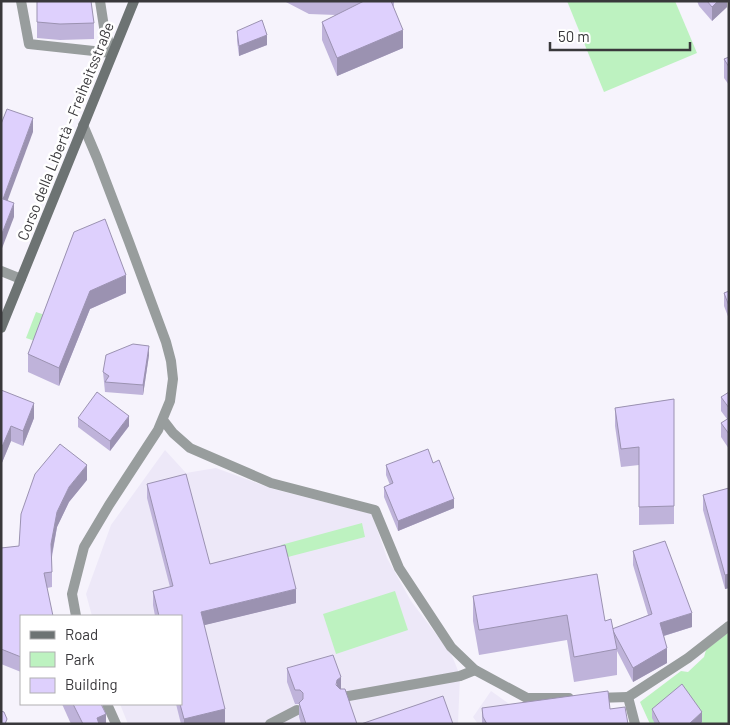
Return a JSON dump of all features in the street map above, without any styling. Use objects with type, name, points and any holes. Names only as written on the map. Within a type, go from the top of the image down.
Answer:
[{"type":"main road","name":"Corso della Libertà - Freiheitsstraße","points":[[1,328],[134,1]]},
{"type":"street","points":[[21,1],[29,44],[112,53],[104,27],[100,1]]},
{"type":"street","points":[[76,615],[72,594],[84,547],[158,430],[170,401],[173,379],[166,342],[129,242],[82,125]]},
{"type":"street","points":[[1,271],[21,279]]},
{"type":"street","points":[[163,420],[173,433],[190,448],[271,483],[375,510],[399,568],[451,647],[475,670],[527,698],[628,697],[688,658],[729,626]]},
{"type":"street","points":[[343,697],[460,676],[475,670]]},
{"type":"street","points":[[628,697],[635,724]]},
{"type":"street","points":[[107,705],[116,724]]},
{"type":"street","points":[[270,724],[297,710]]},
{"type":"shaded area","points":[[165,450],[186,473],[216,468],[273,489],[372,514],[387,558],[411,601],[451,654],[455,663],[460,676],[458,724],[128,724],[120,705],[182,705],[182,615],[92,615],[86,594],[111,525]]},
{"type":"shaded area","points":[[491,691],[526,716],[626,724],[478,724],[473,717]]},
{"type":"green space","points":[[567,1],[675,1],[697,53],[604,92]]},
{"type":"green space","points":[[36,312],[45,315],[35,341],[26,338]]},
{"type":"green space","points":[[362,523],[365,537],[284,558],[281,545]]},
{"type":"green space","points":[[395,591],[408,630],[336,654],[323,614]]},
{"type":"green space","points":[[729,632],[729,724],[650,724],[640,702],[681,671],[688,672],[704,657],[706,650]]},
{"type":"building","points":[[37,1],[91,1],[94,23],[60,24],[37,22]]},
{"type":"building","points":[[364,1],[391,1],[403,30],[337,58],[322,22]]},
{"type":"building","points":[[707,1],[718,1],[712,7]]},
{"type":"building","points":[[262,20],[267,35],[239,46],[237,31]]},
{"type":"building","points":[[729,57],[729,67],[724,59]]},
{"type":"building","points":[[7,109],[33,118],[3,199],[14,203],[1,236],[1,124]]},
{"type":"building","points":[[105,219],[126,275],[90,291],[59,368],[28,354],[74,232]]},
{"type":"building","points":[[729,291],[729,306],[724,293]]},
{"type":"building","points":[[133,344],[149,346],[143,385],[105,382],[109,376],[103,372],[106,355]]},
{"type":"building","points":[[1,390],[34,403],[23,431],[11,426],[1,449]]},
{"type":"building","points":[[97,392],[129,416],[110,441],[78,418]]},
{"type":"building","points":[[729,392],[729,408],[721,397]]},
{"type":"building","points":[[674,399],[674,506],[639,507],[639,447],[621,449],[615,408]]},
{"type":"building","points":[[729,418],[729,434],[721,423]]},
{"type":"building","points":[[60,444],[87,465],[69,487],[57,512],[51,544],[52,572],[44,573],[53,615],[20,615],[20,657],[1,649],[1,548],[19,546],[21,514],[35,474]]},
{"type":"building","points":[[428,449],[433,463],[439,460],[454,499],[398,521],[384,487],[393,483],[386,465]]},
{"type":"building","points":[[186,474],[210,564],[285,545],[296,589],[201,612],[225,709],[184,719],[180,705],[182,705],[182,615],[159,615],[153,591],[173,586],[147,484]]},
{"type":"building","points":[[729,488],[729,574],[725,575],[703,495]]},
{"type":"building","points":[[665,541],[692,613],[660,623],[667,648],[633,668],[612,629],[652,614],[633,551]]},
{"type":"building","points":[[597,574],[605,621],[611,619],[617,649],[574,657],[567,615],[479,630],[473,596]]},
{"type":"building","points":[[333,655],[341,677],[337,680],[336,685],[340,689],[345,689],[357,724],[306,724],[299,703],[303,699],[303,693],[300,690],[295,690],[287,668]]},
{"type":"building","points":[[682,684],[702,712],[689,724],[660,724],[652,709]]},
{"type":"building","points":[[608,691],[610,709],[625,707],[628,724],[487,724],[483,717],[482,708]]},
{"type":"building","points":[[443,696],[453,724],[361,724]]},
{"type":"building","points":[[74,705],[102,705],[106,714],[97,718],[99,724],[83,724]]},
{"type":"building","points":[[1,711],[4,712],[7,719],[5,724],[1,724]]}]
